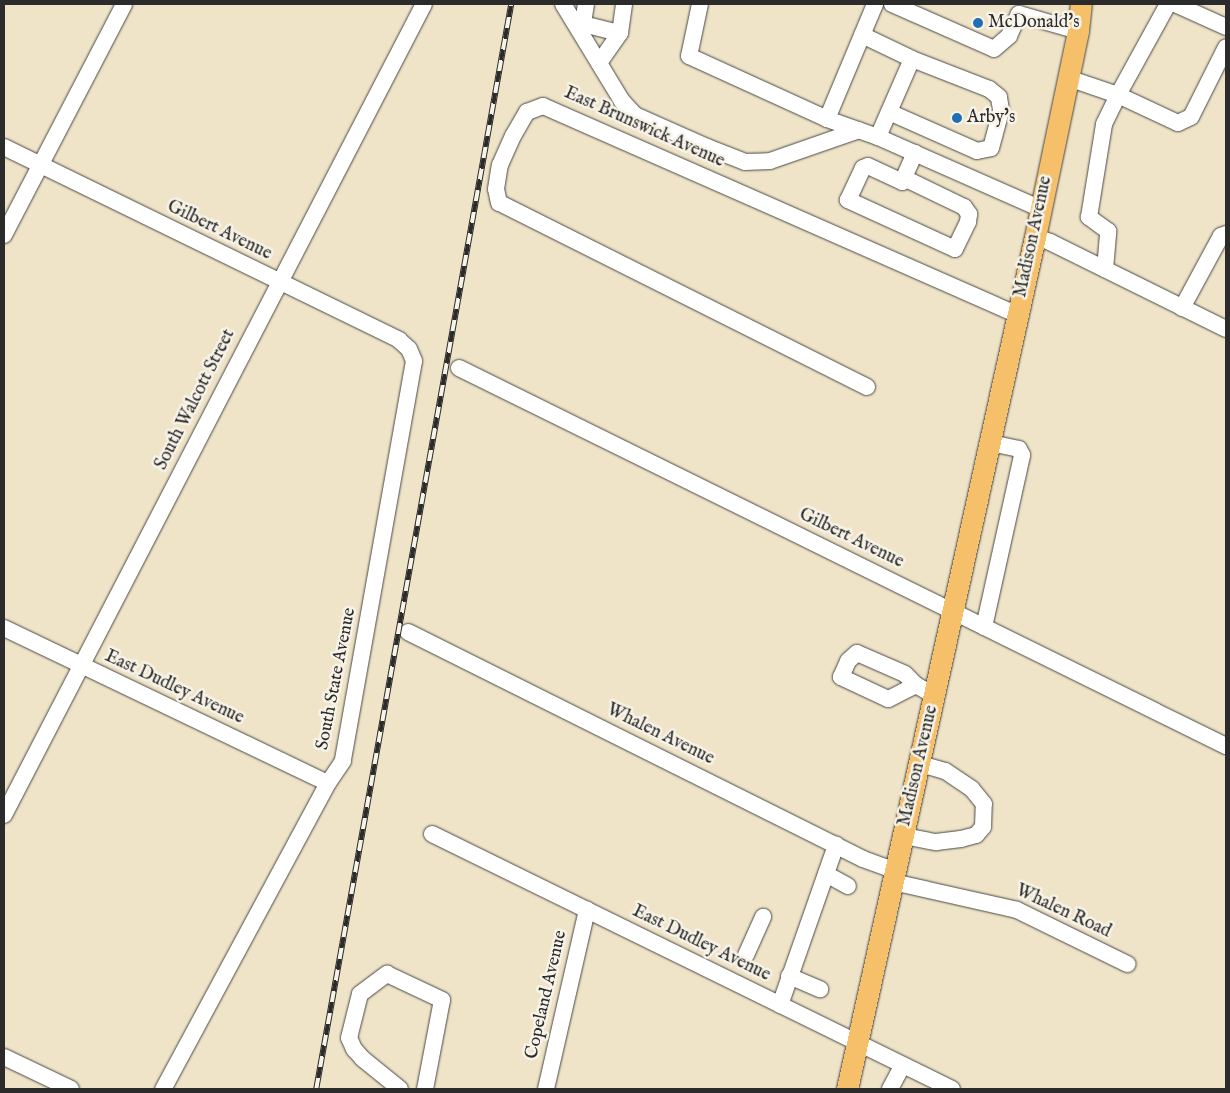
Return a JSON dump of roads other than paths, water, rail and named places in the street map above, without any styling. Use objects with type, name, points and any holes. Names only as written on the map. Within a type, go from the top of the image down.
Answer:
[{"type":"main road","name":"Madison Avenue","points":[[1078,31],[1081,4]]},
{"type":"main road","name":"Madison Avenue","points":[[848,1089],[1035,237],[1078,31],[1086,4]]},
{"type":"street","points":[[4,235],[124,4]]},
{"type":"street","name":"South Walcott Street","points":[[4,815],[424,4]]},
{"type":"street","points":[[562,4],[582,28],[599,63],[622,101],[635,115],[746,162],[770,161],[859,130]]},
{"type":"street","points":[[582,28],[586,4]]},
{"type":"street","points":[[599,63],[620,32],[624,4]]},
{"type":"street","points":[[700,4],[689,56],[827,119],[878,137],[1040,209]]},
{"type":"street","points":[[827,119],[875,4]]},
{"type":"street","points":[[892,4],[994,49]]},
{"type":"street","points":[[914,4],[915,8],[977,35],[994,49]]},
{"type":"street","points":[[1105,269],[1108,231],[1089,218],[1104,124],[1168,4]]},
{"type":"street","points":[[1175,4],[1226,27]]},
{"type":"street","points":[[994,49],[1009,36],[1013,9],[1078,31]]},
{"type":"street","points":[[582,28],[620,32]]},
{"type":"street","points":[[862,35],[912,58],[989,89],[999,97],[1001,110],[991,148],[977,150],[889,112]]},
{"type":"street","points":[[1068,78],[1118,95],[1178,122],[1190,117],[1226,47]]},
{"type":"street","points":[[878,137],[912,58]]},
{"type":"street","name":"East Brunswick Avenue","points":[[867,387],[499,203],[496,189],[500,165],[513,136],[528,112],[543,106],[1018,315]]},
{"type":"street","name":"Gilbert Avenue","points":[[4,147],[399,340],[413,354]]},
{"type":"street","points":[[904,178],[964,207],[969,214],[968,222],[955,250],[848,200],[863,168],[868,166],[902,182],[915,153]]},
{"type":"street","points":[[1182,308],[1221,236],[1226,234]]},
{"type":"street","points":[[1035,237],[1050,242],[1182,308],[1224,322]]},
{"type":"street","name":"South State Avenue","points":[[163,1089],[328,783],[343,761],[415,370],[413,354]]},
{"type":"street","name":"Gilbert Avenue","points":[[459,368],[1226,746]]},
{"type":"street","points":[[984,627],[1022,455],[1019,449],[990,442]]},
{"type":"street","name":"East Dudley Avenue","points":[[4,628],[328,783]]},
{"type":"street","name":"Whalen Avenue","points":[[408,632],[895,876]]},
{"type":"street","points":[[916,685],[935,696]]},
{"type":"street","points":[[904,836],[936,842],[976,835],[983,827],[984,804],[972,790],[945,771],[920,764]]},
{"type":"street","name":"East Dudley Avenue","points":[[432,834],[952,1089]]},
{"type":"street","points":[[780,1005],[836,845]]},
{"type":"street","points":[[826,874],[848,886]]},
{"type":"street","name":"Whalen Road","points":[[895,876],[1017,910],[1127,964]]},
{"type":"street","name":"Copeland Avenue","points":[[546,1089],[587,910]]},
{"type":"street","points":[[746,955],[763,917]]},
{"type":"street","points":[[400,1089],[354,1049],[349,1038],[360,994],[387,974],[442,1000],[425,1089]]},
{"type":"street","points":[[789,976],[820,989]]},
{"type":"street","points":[[4,1057],[71,1089]]},
{"type":"street","points":[[890,1089],[902,1065]]},
{"type":"railway","points":[[316,1089],[511,4]]},
{"type":"place","name":"McDonald's","points":[[978,23]]},
{"type":"place","name":"Arby's","points":[[957,118]]}]
